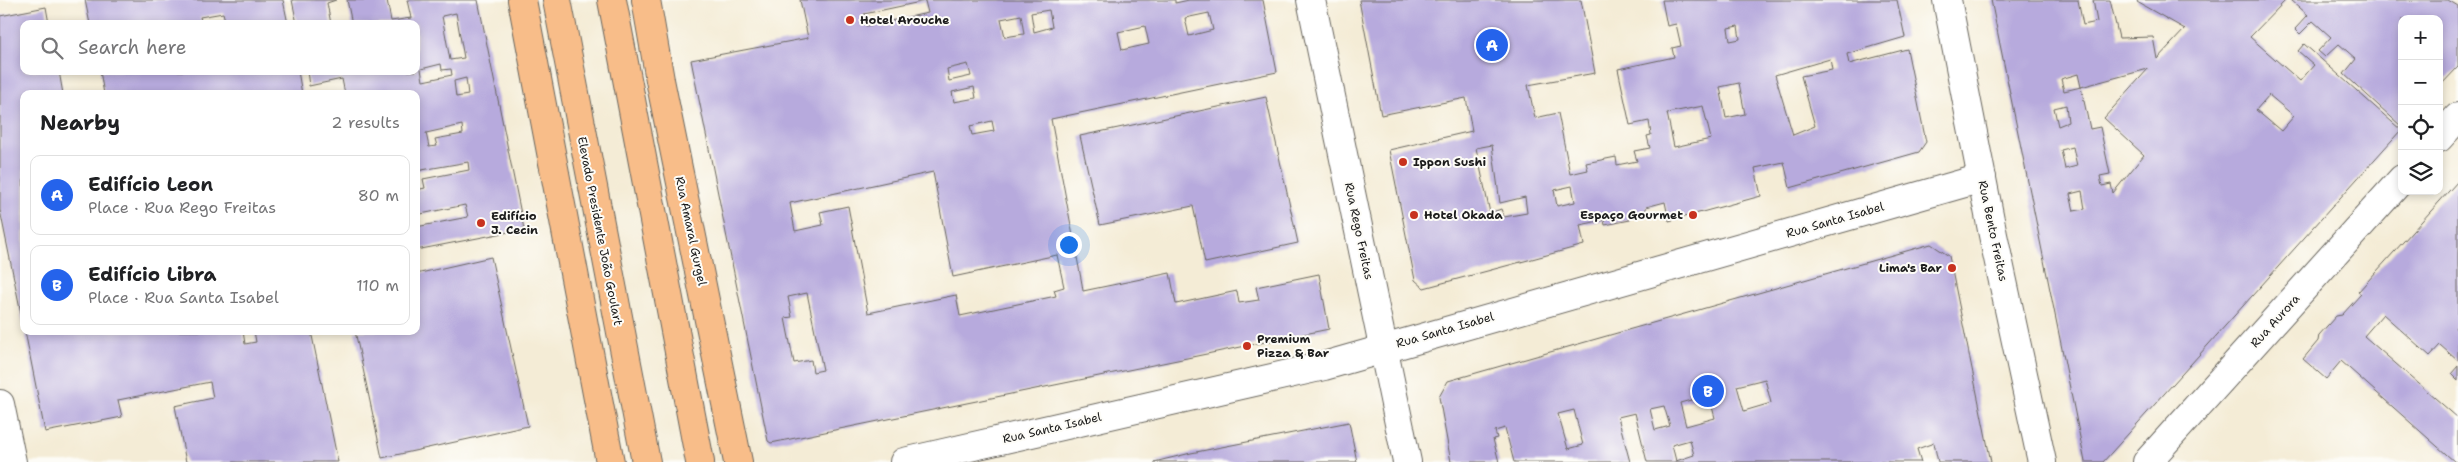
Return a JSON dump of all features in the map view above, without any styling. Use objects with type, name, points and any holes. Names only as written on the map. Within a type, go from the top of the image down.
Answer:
[{"type":"main road","points":[[522,0],[610,462]]},
{"type":"main road","name":"Elevado Presidente João Goulart","points":[[557,0],[646,462]]},
{"type":"main road","points":[[612,0],[700,462]]},
{"type":"main road","name":"Rua Amaral Gurgel","points":[[646,0],[660,80],[738,462]]},
{"type":"street","name":"Rua Rego Freitas","points":[[1310,0],[1407,462]]},
{"type":"street","name":"Rua Bento Freitas","points":[[1947,0],[1982,178],[2042,462]]},
{"type":"street","points":[[2443,134],[2458,117]]},
{"type":"street","name":"Rua Santa Isabel","points":[[904,462],[1324,366],[1982,178]]},
{"type":"street","name":"Rua Aurora","points":[[2147,462],[2398,183]]},
{"type":"street","points":[[0,404],[12,462]]},
{"type":"building","points":[[85,0],[283,0],[287,20],[225,20],[223,13],[200,17],[201,20],[89,20]]},
{"type":"building","points":[[292,0],[336,0],[327,3],[330,20],[296,20]]},
{"type":"building","points":[[347,0],[387,0],[391,20],[351,20]]},
{"type":"building","points":[[407,0],[478,0],[524,229],[420,249],[420,226],[468,217],[465,205],[420,214],[420,189],[425,188],[423,179],[469,170],[468,162],[420,170],[420,90],[344,90],[342,79],[309,86],[308,75],[420,75],[420,20],[398,20],[411,18]],"holes":[[[456,13],[464,58],[450,60],[442,16]],[[441,64],[442,70],[451,69],[452,75],[423,81],[421,69]],[[466,78],[468,95],[456,97],[454,81]],[[462,125],[463,134],[435,139],[437,146],[429,147],[426,133]]]},
{"type":"building","points":[[800,0],[1175,0],[1175,3],[1189,0],[1263,0],[1277,72],[1051,119],[1083,291],[1170,273],[1176,304],[1237,291],[1239,303],[1259,300],[1256,287],[1319,274],[1329,329],[771,443],[768,441],[691,60],[808,38]],"holes":[[[925,1],[928,13],[866,26],[864,14]],[[1049,10],[1052,27],[1034,32],[1031,13]],[[1209,13],[1213,30],[1189,36],[1185,18]],[[1021,15],[1024,34],[1005,37],[1001,19]],[[1145,26],[1149,44],[1122,50],[1118,32]],[[968,64],[971,76],[949,81],[947,69]],[[974,87],[976,98],[954,102],[952,92]],[[992,121],[994,131],[972,135],[970,126]],[[933,172],[953,277],[1057,255],[1064,287],[1054,290],[1056,296],[960,316],[956,295],[868,313],[848,206],[820,212],[823,225],[795,231],[790,203]],[[807,293],[823,370],[813,372],[811,360],[794,363],[785,318],[792,317],[788,297]]]},
{"type":"building","points":[[1359,0],[1581,0],[1595,73],[1528,85],[1535,118],[1558,113],[1570,174],[1588,170],[1586,163],[1616,157],[1617,165],[1637,161],[1634,151],[1650,148],[1647,136],[1651,135],[1649,121],[1630,125],[1618,69],[1674,57],[1672,48],[1681,46],[1676,24],[1667,26],[1662,0],[1897,0],[1905,37],[1847,54],[1849,64],[1907,49],[1926,142],[1919,152],[1790,188],[1784,162],[1755,168],[1761,196],[1669,221],[1665,202],[1646,207],[1646,211],[1628,214],[1630,220],[1605,225],[1604,220],[1580,225],[1584,245],[1424,288],[1415,280],[1389,150],[1472,131],[1466,98],[1381,115]],"holes":[[[1738,26],[1740,39],[1730,41],[1728,28]],[[1830,59],[1832,70],[1801,76],[1815,126],[1793,135],[1775,75]],[[1739,83],[1745,114],[1726,118],[1720,87]],[[1703,106],[1711,139],[1674,147],[1667,113]],[[1492,145],[1500,203],[1525,197],[1527,213],[1504,217],[1501,209],[1490,213],[1476,148]],[[1572,186],[1575,202],[1557,206],[1554,190]]]},
{"type":"building","points":[[1991,0],[2078,0],[2083,25],[2097,22],[2093,0],[2110,0],[2119,38],[2153,37],[2157,59],[2185,29],[2137,2],[2138,0],[2286,0],[2250,37],[2300,81],[2314,65],[2298,51],[2304,44],[2398,127],[2398,133],[2103,462],[2085,462]],"holes":[[[2148,69],[2104,118],[2144,155],[2113,193],[2111,184],[2102,186],[2100,176],[2110,174],[2100,127],[2090,129],[2081,87]],[[2078,74],[2081,87],[2064,91],[2061,79]],[[2269,95],[2294,116],[2281,131],[2256,110]],[[2066,105],[2068,122],[2058,126],[2054,108]],[[2073,147],[2077,166],[2065,169],[2061,150]],[[2082,191],[2085,209],[2074,211],[2070,194]]]},
{"type":"building","points":[[2291,0],[2448,0],[2458,6],[2458,67],[2443,83],[2443,15],[2398,15],[2398,123],[2344,74],[2356,59],[2339,44],[2325,57],[2318,51],[2331,37],[2313,21],[2300,34],[2295,29],[2308,15]]},
{"type":"building","points":[[46,7],[48,20],[20,20],[20,75],[60,75],[62,90],[20,90],[20,308],[0,210],[0,16]]},
{"type":"building","points":[[101,75],[299,75],[301,90],[103,90]]},
{"type":"building","points":[[1266,97],[1298,243],[1205,263],[1193,206],[1100,225],[1080,136]]},
{"type":"building","points":[[2458,181],[2458,324],[2455,328],[2458,330],[2458,361],[2440,345],[2430,356],[2383,314],[2364,336],[2458,418],[2458,462],[2455,462],[2341,361],[2326,379],[2303,359],[2318,341],[2319,335],[2336,316],[2342,315],[2361,294],[2358,292]]},
{"type":"building","points":[[1931,244],[1949,256],[1991,462],[1938,462],[1934,443],[1917,449],[1921,462],[1647,462],[1635,413],[1618,417],[1630,462],[1514,462],[1505,428],[1495,431],[1497,438],[1493,439],[1499,462],[1451,462],[1439,397],[1448,381]],"holes":[[[1765,379],[1771,403],[1744,411],[1737,386]],[[1709,395],[1715,418],[1686,426],[1680,403]],[[1664,406],[1670,426],[1655,430],[1650,409]],[[1574,410],[1583,445],[1568,449],[1558,414]],[[1690,440],[1694,455],[1676,461],[1672,445]]]},
{"type":"building","points":[[491,257],[528,426],[382,458],[356,335],[420,335],[420,273]]},
{"type":"building","points":[[26,335],[244,335],[245,344],[256,342],[255,335],[312,335],[338,462],[186,462],[175,406],[213,398],[210,382],[118,400],[122,417],[45,432]]},
{"type":"building","points":[[2458,366],[2458,381],[2451,374]]},
{"type":"building","points":[[1349,422],[1357,462],[1154,462],[1191,453]]},
{"type":"place","name":"Hotel Arouche","points":[[850,20]]},
{"type":"place","name":"Edifício Leon","points":[[1492,45]]},
{"type":"place","name":"Ippon Sushi","points":[[1403,162]]},
{"type":"place","name":"Hotel Okada","points":[[1414,215]]},
{"type":"place","name":"Espaço Gourmet","points":[[1693,215]]},
{"type":"place","name":"Edifício J. Cecin","points":[[481,223]]},
{"type":"place","name":"Lima's Bar","points":[[1952,268]]},
{"type":"place","name":"Premium Pizza & Bar","points":[[1247,346]]},
{"type":"place","name":"Edifício Libra","points":[[1708,391]]}]
